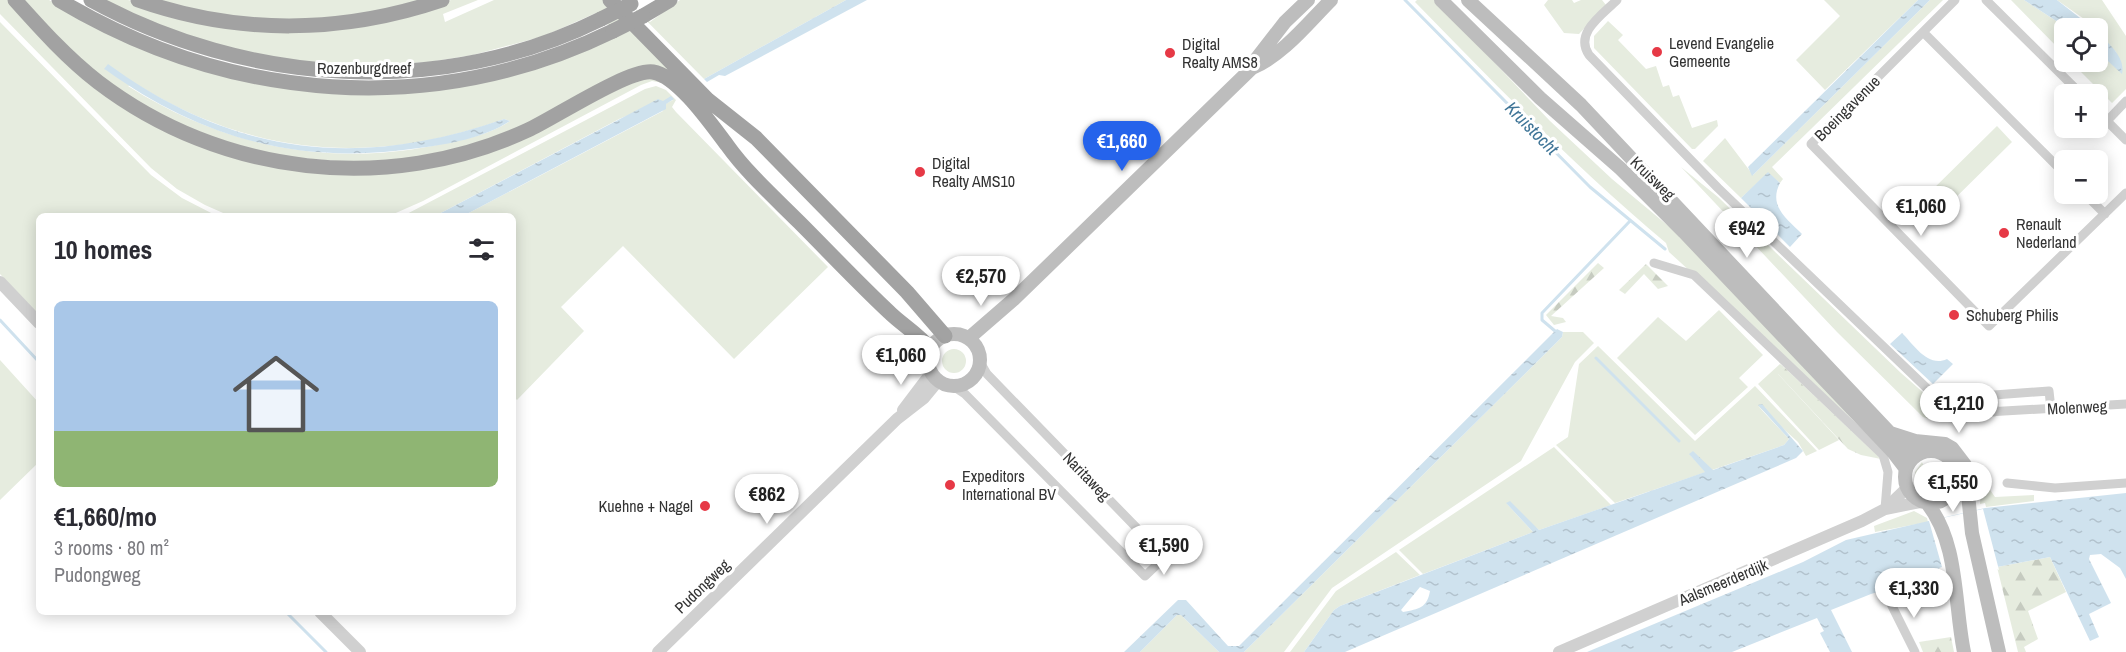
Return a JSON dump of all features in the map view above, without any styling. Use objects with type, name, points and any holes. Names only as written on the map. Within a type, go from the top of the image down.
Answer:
[{"type":"highway","points":[[15,0],[68,56],[103,86],[142,112],[188,135],[224,149],[298,166],[350,169],[386,168],[462,155],[525,132],[641,71],[654,72],[665,77],[707,118],[740,162],[887,311],[930,349]]},
{"type":"highway","name":"Rozenburgdreef","points":[[59,0],[114,31],[185,60],[260,79],[336,88],[414,86],[482,76],[546,59],[613,31],[670,0]]},
{"type":"highway","name":"Rozenburgdreef","points":[[91,0],[148,28],[221,53],[286,66],[350,72],[406,70],[465,63],[538,44],[601,19],[635,2]]},
{"type":"highway","points":[[138,0],[214,20],[297,27],[371,20],[442,0]]},
{"type":"highway","points":[[610,0],[708,100],[760,142],[907,292],[945,336]]},
{"type":"main road","points":[[972,342],[1252,68],[1285,22],[1308,0]]},
{"type":"main road","points":[[1252,68],[1261,64],[1297,34],[1331,0]]},
{"type":"main road","name":"Kruisweg","points":[[1441,0],[1540,98],[1621,169],[1684,232],[1893,452],[1906,469]]},
{"type":"main road","name":"Kruisweg","points":[[1468,0],[1581,105],[1890,433],[1893,441],[1903,449],[1917,454]]},
{"type":"main road","points":[[953,334],[972,342],[980,362],[975,376],[961,385],[953,386],[935,377],[928,365],[930,349],[945,336],[953,334]]},
{"type":"main road","points":[[1890,433],[1915,441],[1935,441],[1952,448],[1965,465],[1961,487],[1947,498],[1923,503]]},
{"type":"main road","points":[[1964,652],[1955,583],[1944,534],[1937,519],[1906,488],[1906,469],[1917,454],[1934,451],[1951,459],[1957,471],[1999,652]]},
{"type":"street","name":"Molenweg","points":[[1617,0],[1588,29],[1584,38],[1584,47],[1589,55],[1718,188],[1935,396],[1956,409],[1994,412],[2126,404]]},
{"type":"street","name":"Boeingavenue","points":[[1955,0],[1811,144],[1989,327],[2126,193]]},
{"type":"street","points":[[1986,0],[2071,84]]},
{"type":"street","points":[[1923,32],[2054,163]]},
{"type":"street","points":[[2108,120],[2126,100]]},
{"type":"street","points":[[2108,122],[2126,140]]},
{"type":"street","points":[[2096,204],[2105,213]]},
{"type":"street","points":[[1654,263],[1694,275],[1883,455],[1888,472],[1885,509]]},
{"type":"street","points":[[0,282],[36,320]]},
{"type":"street","name":"Naritaweg","points":[[953,386],[965,394],[1145,576],[1165,557],[987,374],[980,362]]},
{"type":"street","name":"Pudongweg","points":[[658,652],[897,418],[935,377]]},
{"type":"street","points":[[1994,412],[1994,395],[2049,391],[2051,409]]},
{"type":"street","points":[[2007,483],[2055,488],[2126,483]]},
{"type":"street","name":"Aalsmeerderdijk","points":[[1885,509],[1906,488]]},
{"type":"street","name":"Aalsmeerderdijk","points":[[1559,652],[1757,568],[1885,509],[1923,503]]},
{"type":"street","points":[[1888,598],[1915,652]]},
{"type":"street","points":[[323,615],[360,652]]},
{"type":"green space","points":[[0,0],[11,0],[69,61],[219,151],[418,168],[645,76],[663,83],[652,81],[641,85],[423,201],[396,213],[223,213],[177,189],[151,168],[0,14]]},
{"type":"green space","points":[[20,0],[49,0],[108,34],[193,68],[269,86],[339,93],[390,93],[619,36],[596,13],[544,36],[473,55],[429,62],[363,66],[267,58],[171,31],[103,0],[128,0],[229,26],[427,9],[451,0],[478,0],[443,14],[445,22],[494,0],[606,0],[690,85],[653,68],[518,131],[408,162],[295,162],[179,127],[99,79]],"holes":[[[136,84],[180,108],[225,127],[270,140],[316,146],[362,148],[409,144],[456,134],[504,119],[510,121],[482,134],[432,146],[392,152],[352,154],[313,152],[274,146],[200,123],[128,86]]]},
{"type":"green space","points":[[147,0],[432,0],[389,13],[264,23]]},
{"type":"green space","points":[[626,0],[650,22],[680,0],[846,0],[704,79]]},
{"type":"green space","points":[[1435,0],[1550,121],[1612,179],[1678,234],[1876,441],[1669,252],[1666,243],[1568,156],[1415,2]]},
{"type":"green space","points":[[1548,0],[1572,0],[1574,3],[1581,0],[1602,0],[1606,5],[1579,34],[1564,33],[1544,5]]},
{"type":"green space","points":[[1824,0],[1918,0],[1825,90],[1796,60],[1840,16]]},
{"type":"green space","points":[[1930,0],[1943,0],[1772,167],[1783,179],[1780,183],[1768,173],[1741,198],[1703,161],[1725,138],[1753,175]]},
{"type":"green space","points":[[2011,0],[2024,0],[2054,20],[2054,44]]},
{"type":"green space","points":[[2057,0],[2102,0],[2126,36],[2126,89],[2112,103],[2108,99],[2108,84],[2093,84],[2081,72],[2108,72],[2108,61],[2122,73],[2116,52],[2108,44],[2108,18],[2083,18]]},
{"type":"green space","points":[[1608,21],[1623,35],[1618,40],[1646,69],[1656,66],[1663,87],[1669,85],[1673,97],[1679,95],[1692,128],[1717,120],[1718,126],[1695,149],[1692,149],[1594,48],[1594,36]]},
{"type":"green space","points":[[0,22],[151,175],[182,198],[211,213],[36,213],[36,312],[0,274]]},
{"type":"green space","points":[[656,86],[666,90],[676,100],[672,107],[676,112],[828,267],[734,359],[623,246],[561,307],[584,331],[517,400],[516,213],[469,213],[663,111],[665,104],[673,100],[663,101],[619,119],[441,213],[409,213],[645,89]]},
{"type":"green space","points":[[1997,126],[2012,142],[1939,214],[1924,198]]},
{"type":"green space","points":[[1681,167],[1718,197],[1901,373],[1941,408],[1937,421],[1923,417],[1837,332]]},
{"type":"green space","points":[[1598,263],[1604,268],[1551,316],[1563,318],[1566,322],[1554,325],[1546,315]]},
{"type":"green space","points":[[1646,264],[1668,286],[1658,289],[1644,274],[1625,294],[1619,290]]},
{"type":"green space","points":[[1719,310],[1763,355],[1739,378],[1748,387],[1695,435],[1617,358],[1658,317],[1686,341]]},
{"type":"green space","points":[[1563,332],[1583,332],[1594,343],[1575,362],[1521,461],[1332,588],[1284,652],[1244,652],[1562,337]]},
{"type":"green space","points":[[1598,346],[1695,441],[1755,386],[1817,451],[1806,456],[1798,442],[1758,406],[1789,439],[1784,445],[1712,470],[1690,455],[1706,472],[1615,503],[1556,445],[1568,437],[1579,364]]},
{"type":"green space","points":[[954,349],[963,352],[966,361],[963,370],[954,373],[945,370],[942,361],[945,352]]},
{"type":"green space","points":[[0,360],[36,400],[36,465],[0,500]]},
{"type":"green space","points":[[1780,364],[1784,367],[1778,374],[1839,440],[1819,450],[1758,384]]},
{"type":"green space","points":[[1784,367],[1881,459],[1861,455],[1848,449],[1777,373]]},
{"type":"green space","points":[[1554,447],[1611,505],[1539,530],[1506,503],[1533,532],[1423,574],[1399,550]]},
{"type":"green space","points":[[1922,462],[1936,494],[1926,494],[1915,485],[1915,472]]},
{"type":"green space","points":[[1986,484],[1995,497],[2034,495],[2034,501],[1986,507],[1985,503],[1980,504],[1981,485]]},
{"type":"green space","points":[[1914,511],[1927,518],[1928,522],[1875,532],[1874,526]]},
{"type":"green space","points":[[1396,552],[1420,575],[1340,606],[1334,610],[1304,652],[1290,652],[1336,591]]},
{"type":"green space","points":[[2050,557],[2066,592],[2028,611],[2038,639],[2024,647],[2026,652],[2018,652],[1997,567]]},
{"type":"green space","points":[[1177,615],[1181,615],[1219,652],[1140,652]]},
{"type":"green space","points":[[1951,637],[1954,652],[1923,652],[1919,642]]},
{"type":"water","points":[[846,0],[867,0],[725,76],[719,75],[707,82],[704,79]]},
{"type":"water","points":[[1918,0],[1930,0],[1752,176],[1748,167]]},
{"type":"water","points":[[2024,0],[2057,0],[2080,18],[2054,20]]},
{"type":"water","points":[[2108,43],[2119,56],[2123,68],[2122,74],[2108,61]]},
{"type":"water","points":[[108,64],[155,95],[203,119],[250,135],[298,145],[348,148],[398,145],[450,135],[504,119],[510,121],[478,136],[419,148],[376,153],[334,153],[293,149],[254,142],[216,130],[179,114],[142,94],[104,69]]},
{"type":"water","points":[[671,96],[674,99],[666,104],[666,109],[469,213],[441,213],[658,99],[663,101]]},
{"type":"water","points":[[1768,172],[1780,183],[1776,199],[1781,212],[1802,234],[1790,247],[1741,198]]},
{"type":"water","points":[[1557,329],[1563,332],[1562,337],[1244,652],[1219,652],[1181,615],[1177,615],[1140,652],[1124,652],[1178,600],[1186,600],[1228,646],[1239,646]]},
{"type":"water","points":[[1902,333],[1928,358],[1940,361],[1947,359],[1953,364],[1933,384],[1890,344]]},
{"type":"water","points":[[1762,404],[1803,451],[1796,458],[1345,652],[1304,652],[1334,610],[1340,606],[1533,532],[1506,503],[1510,501],[1539,530],[1705,472],[1689,454],[1693,451],[1713,470],[1784,445],[1789,439],[1758,405]],"holes":[[[1420,587],[1430,591],[1427,601],[1421,607],[1403,612],[1401,610]]]},
{"type":"water","points":[[2126,493],[2126,579],[2120,568],[2101,554],[2090,555],[2089,559],[2111,603],[2089,614],[2099,637],[2090,641],[2050,557],[1997,567],[1994,556],[1940,569],[1941,577],[1901,589],[1894,587],[1831,610],[1852,652],[1830,652],[1820,633],[1824,631],[1817,618],[1732,652],[1587,652],[1803,562],[1846,540],[1985,508]]},
{"type":"pier","points":[[1983,509],[1999,570],[1995,568],[1992,559],[1943,571],[1942,580],[1939,568],[1942,567],[1929,521]]},
{"type":"waterway","name":"Kruistocht","points":[[1405,0],[1590,187],[1665,249]]},
{"type":"waterway","points":[[1555,331],[1542,320],[1542,313],[1630,221]]},
{"type":"waterway","points":[[0,320],[36,359]]},
{"type":"waterway","points":[[1596,358],[1679,441]]},
{"type":"waterway","points":[[289,615],[326,652]]},
{"type":"place","name":"Levend Evangelie Gemeente","points":[[1657,52]]},
{"type":"place","name":"Digital Realty AMS8","points":[[1170,53]]},
{"type":"place","name":"Digital Realty AMS10","points":[[920,172]]},
{"type":"place","name":"Renault Nederland","points":[[2004,233]]},
{"type":"place","name":"Schuberg Philis","points":[[1954,315]]},
{"type":"place","name":"Expeditors International BV","points":[[950,485]]},
{"type":"place","name":"Kuehne + Nagel","points":[[705,506]]}]
